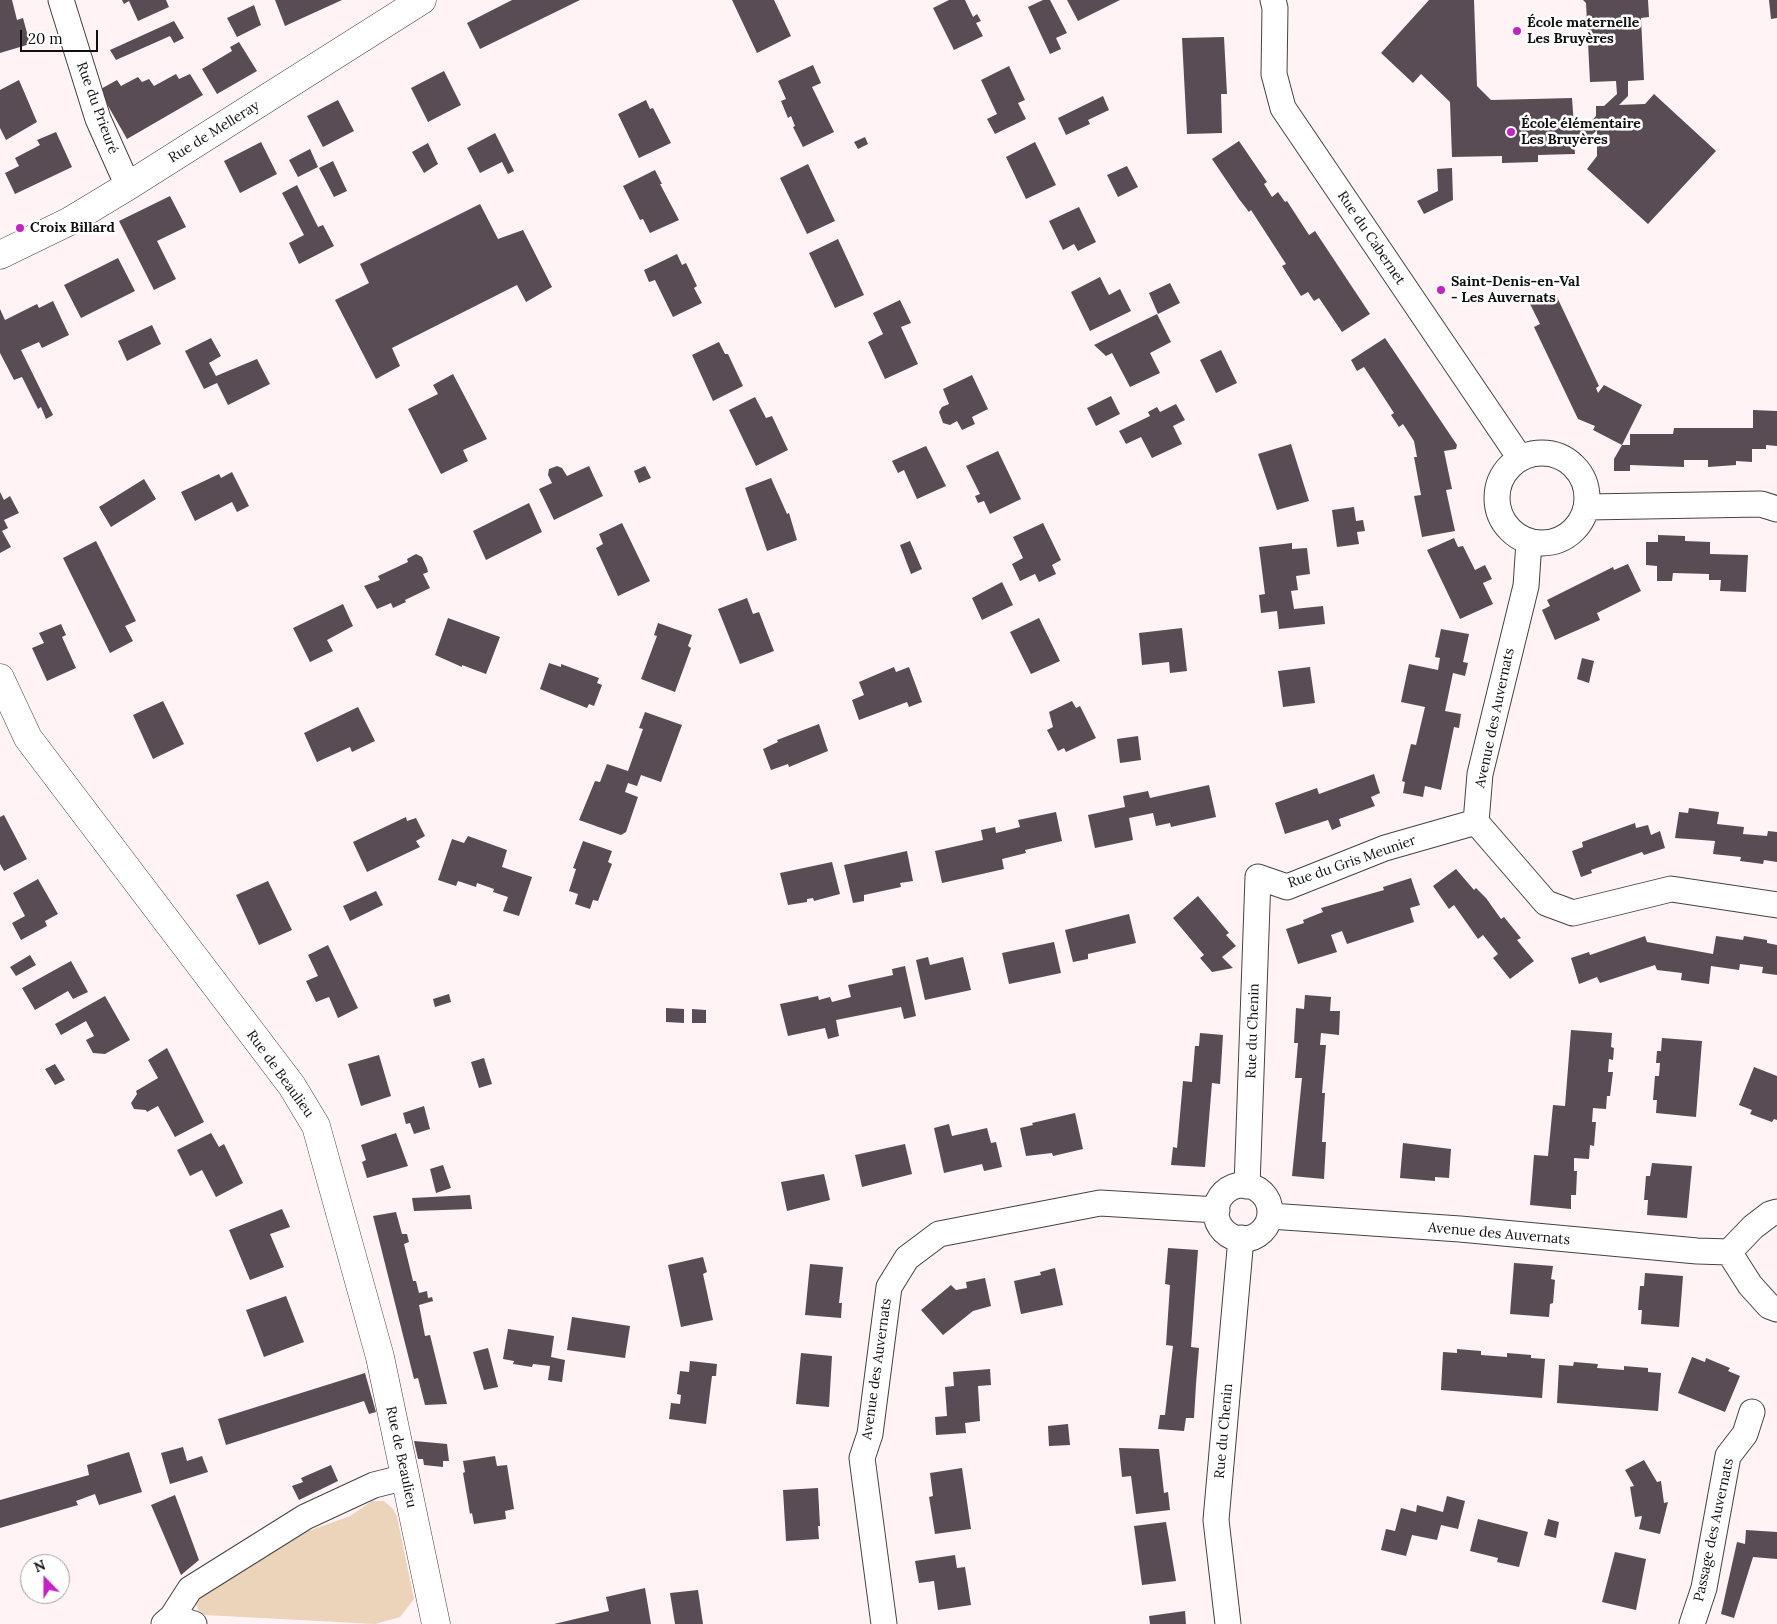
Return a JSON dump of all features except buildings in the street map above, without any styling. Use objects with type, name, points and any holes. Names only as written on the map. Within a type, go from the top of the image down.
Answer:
[{"type":"street","name":"Rue du Prieuré","points":[[61,0],[98,119],[128,186]]},
{"type":"street","name":"Rue de Melleray","points":[[0,255],[70,221],[128,186],[422,0]]},
{"type":"street","name":"Rue du Cabernet","points":[[1273,0],[1275,8],[1274,74],[1283,108],[1520,458]]},
{"type":"street","points":[[1549,452],[1563,457],[1575,466],[1583,478],[1587,492],[1587,507],[1582,521],[1572,533],[1559,541],[1544,544],[1529,542],[1510,530],[1498,511],[1496,496],[1499,480],[1508,468],[1520,458],[1534,453],[1549,452]]},
{"type":"street","points":[[1587,507],[1761,504],[1777,509]]},
{"type":"street","name":"Avenue des Auvernats","points":[[1476,822],[1480,774],[1526,586],[1529,542]]},
{"type":"street","name":"Rue de Beaulieu","points":[[0,678],[28,738],[292,1086],[316,1126],[380,1357],[436,1624]]},
{"type":"street","points":[[1476,822],[1546,903],[1573,914],[1627,898],[1671,889],[1777,905]]},
{"type":"street","name":"Rue du Gris Meunier","points":[[1258,877],[1287,887],[1385,848],[1476,822]]},
{"type":"street","name":"Rue du Chenin","points":[[1247,1186],[1258,877]]},
{"type":"street","points":[[1247,1186],[1262,1193],[1270,1208],[1270,1216],[1261,1232],[1254,1237],[1241,1238],[1227,1234],[1221,1227],[1216,1210],[1224,1193],[1231,1188],[1247,1186]]},
{"type":"street","name":"Avenue des Auvernats","points":[[884,1624],[862,1458],[870,1434],[889,1287],[907,1258],[940,1234],[1100,1203],[1216,1210]]},
{"type":"street","points":[[1777,1212],[1770,1214],[1753,1227],[1729,1252],[1750,1285],[1770,1306],[1777,1309]]},
{"type":"street","name":"Avenue des Auvernats","points":[[1270,1216],[1460,1229],[1697,1251],[1729,1252]]},
{"type":"street","name":"Rue du Chenin","points":[[1228,1624],[1216,1520],[1241,1238]]},
{"type":"street","name":"Passage des Auvernats","points":[[1692,1624],[1704,1588],[1728,1456],[1745,1434],[1752,1412]]},
{"type":"street","points":[[177,1622],[190,1589],[305,1517],[374,1485],[406,1478]]},
{"type":"shaded area","points":[[372,1501],[384,1501],[393,1509],[397,1517],[414,1599],[400,1617],[375,1624],[205,1615],[198,1610],[195,1600],[201,1591],[306,1532],[350,1516]]},
{"type":"place","name":"École maternelle Les Bruyères","points":[[1517,31]]},
{"type":"place","name":"École élémentaire Les Bruyères","points":[[1511,132]]},
{"type":"place","name":"Croix Billard","points":[[20,228]]},
{"type":"place","name":"Saint-Denis-en-Val - Les Auvernats","points":[[1441,290]]}]
